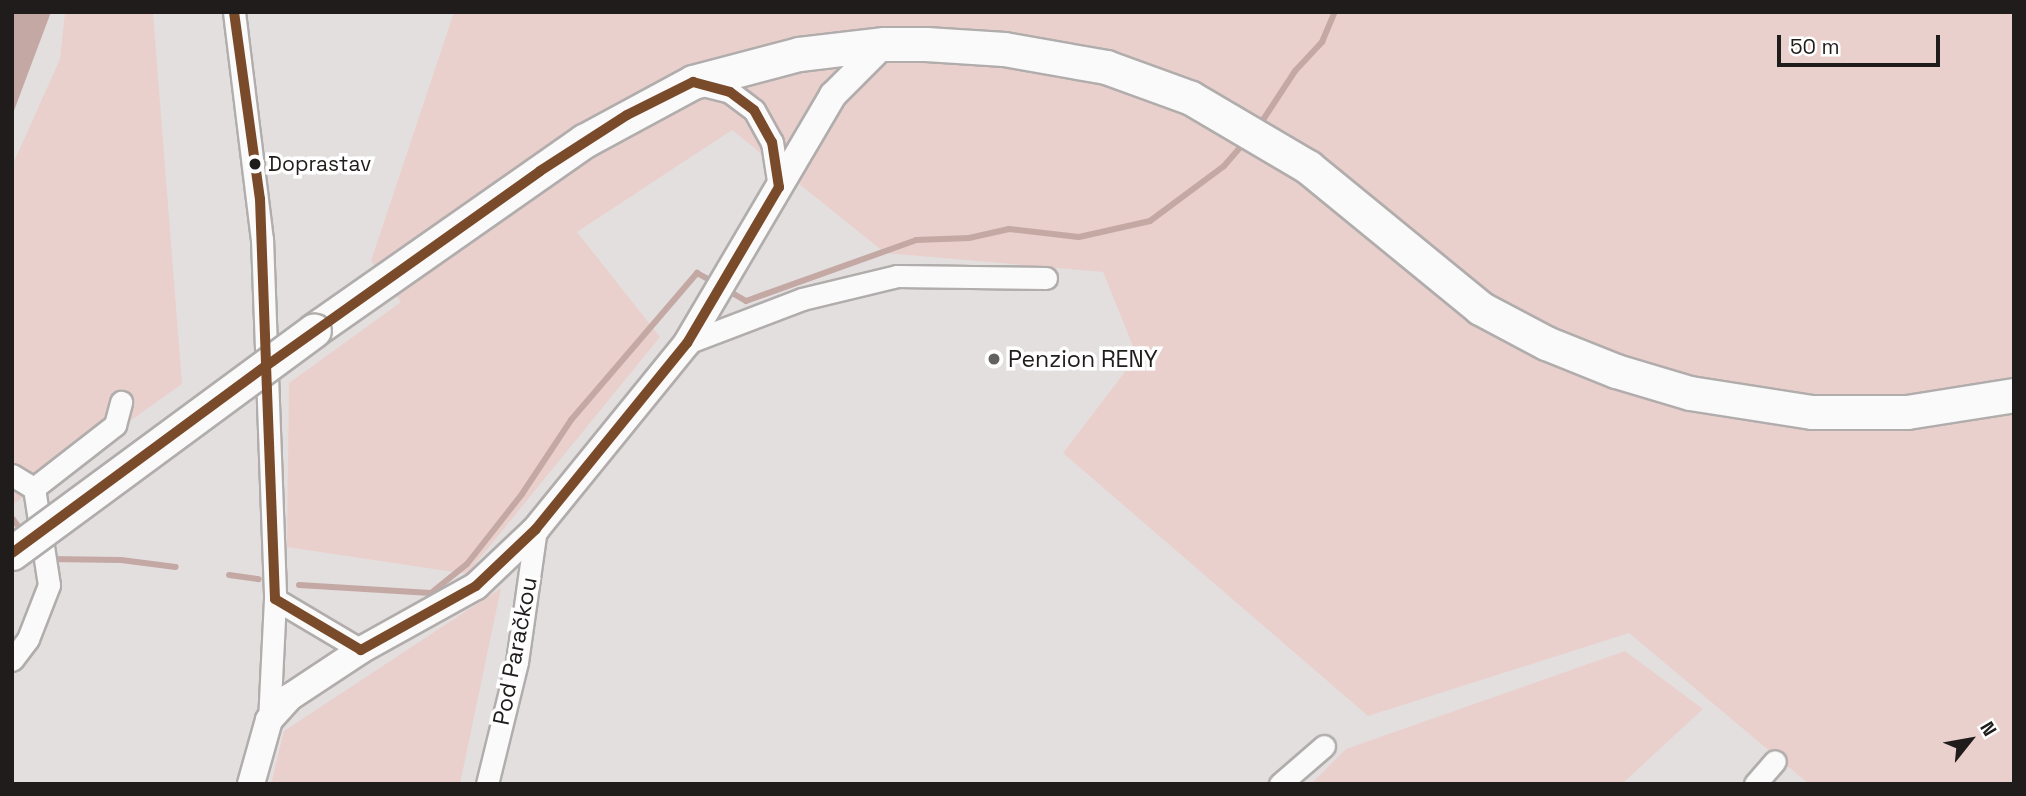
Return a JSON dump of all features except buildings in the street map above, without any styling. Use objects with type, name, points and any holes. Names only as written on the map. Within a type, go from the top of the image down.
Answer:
[{"type":"main road","points":[[12,553],[314,330],[584,141],[693,82],[799,54],[884,44],[1004,48],[1105,67],[1191,97],[1308,167],[1480,308],[1546,343],[1616,371],[1690,393],[1812,412],[1907,412],[2014,395]]},
{"type":"street","points":[[234,12],[260,199],[275,599],[269,720],[251,784]]},
{"type":"street","points":[[269,720],[306,684],[476,586],[536,529],[687,343],[833,95],[884,44]]},
{"type":"street","points":[[693,82],[730,92],[754,110],[772,142],[779,187]]},
{"type":"street","points":[[687,343],[802,299],[897,276],[1046,278]]},
{"type":"street","points":[[34,488],[115,425],[121,402]]},
{"type":"street","points":[[12,475],[24,478],[34,488],[49,585],[28,639],[12,660]]},
{"type":"street","name":"Pod Paračkou","points":[[486,784],[517,662],[536,529]]},
{"type":"street","points":[[275,599],[361,650]]},
{"type":"street","points":[[1280,784],[1324,746]]},
{"type":"street","points":[[1755,784],[1775,761]]},
{"type":"shaded area","points":[[12,12],[51,12],[12,116]]},
{"type":"shaded area","points":[[65,12],[153,12],[182,384],[12,505],[12,166],[60,59]]},
{"type":"shaded area","points":[[454,12],[2014,12],[2014,784],[1809,784],[1629,633],[1368,716],[1063,453],[1137,356],[1103,272],[885,253],[732,130],[577,232],[660,337],[467,574],[287,547],[289,383],[401,302],[371,261]]},
{"type":"shaded area","points":[[501,588],[460,784],[271,784],[284,731]]},
{"type":"shaded area","points":[[1625,651],[1703,709],[1622,784],[1311,784],[1346,749]]},
{"type":"waterway","points":[[1259,126],[1295,71],[1322,42],[1335,12]]},
{"type":"waterway","points":[[727,290],[746,301],[916,240],[969,238],[1009,229],[1079,237],[1150,221],[1224,166],[1245,142]]},
{"type":"waterway","points":[[299,585],[431,593],[467,564],[522,494],[571,420],[697,273],[715,283]]},
{"type":"waterway","points":[[12,518],[24,534]]},
{"type":"waterway","points":[[49,559],[121,560],[176,567]]},
{"type":"waterway","points":[[229,575],[259,579]]},
{"type":"transit line","points":[[234,12],[260,199],[266,366]]},
{"type":"transit line","points":[[693,82],[730,92],[754,110],[772,142],[779,187],[687,343],[536,529],[476,586],[361,650],[275,599],[266,366],[540,171],[627,115],[693,82]]},
{"type":"transit line","points":[[12,553],[266,366]]},
{"type":"place","name":"Doprastav","points":[[255,164]]},
{"type":"place","name":"Penzion RENY","points":[[994,359]]}]
